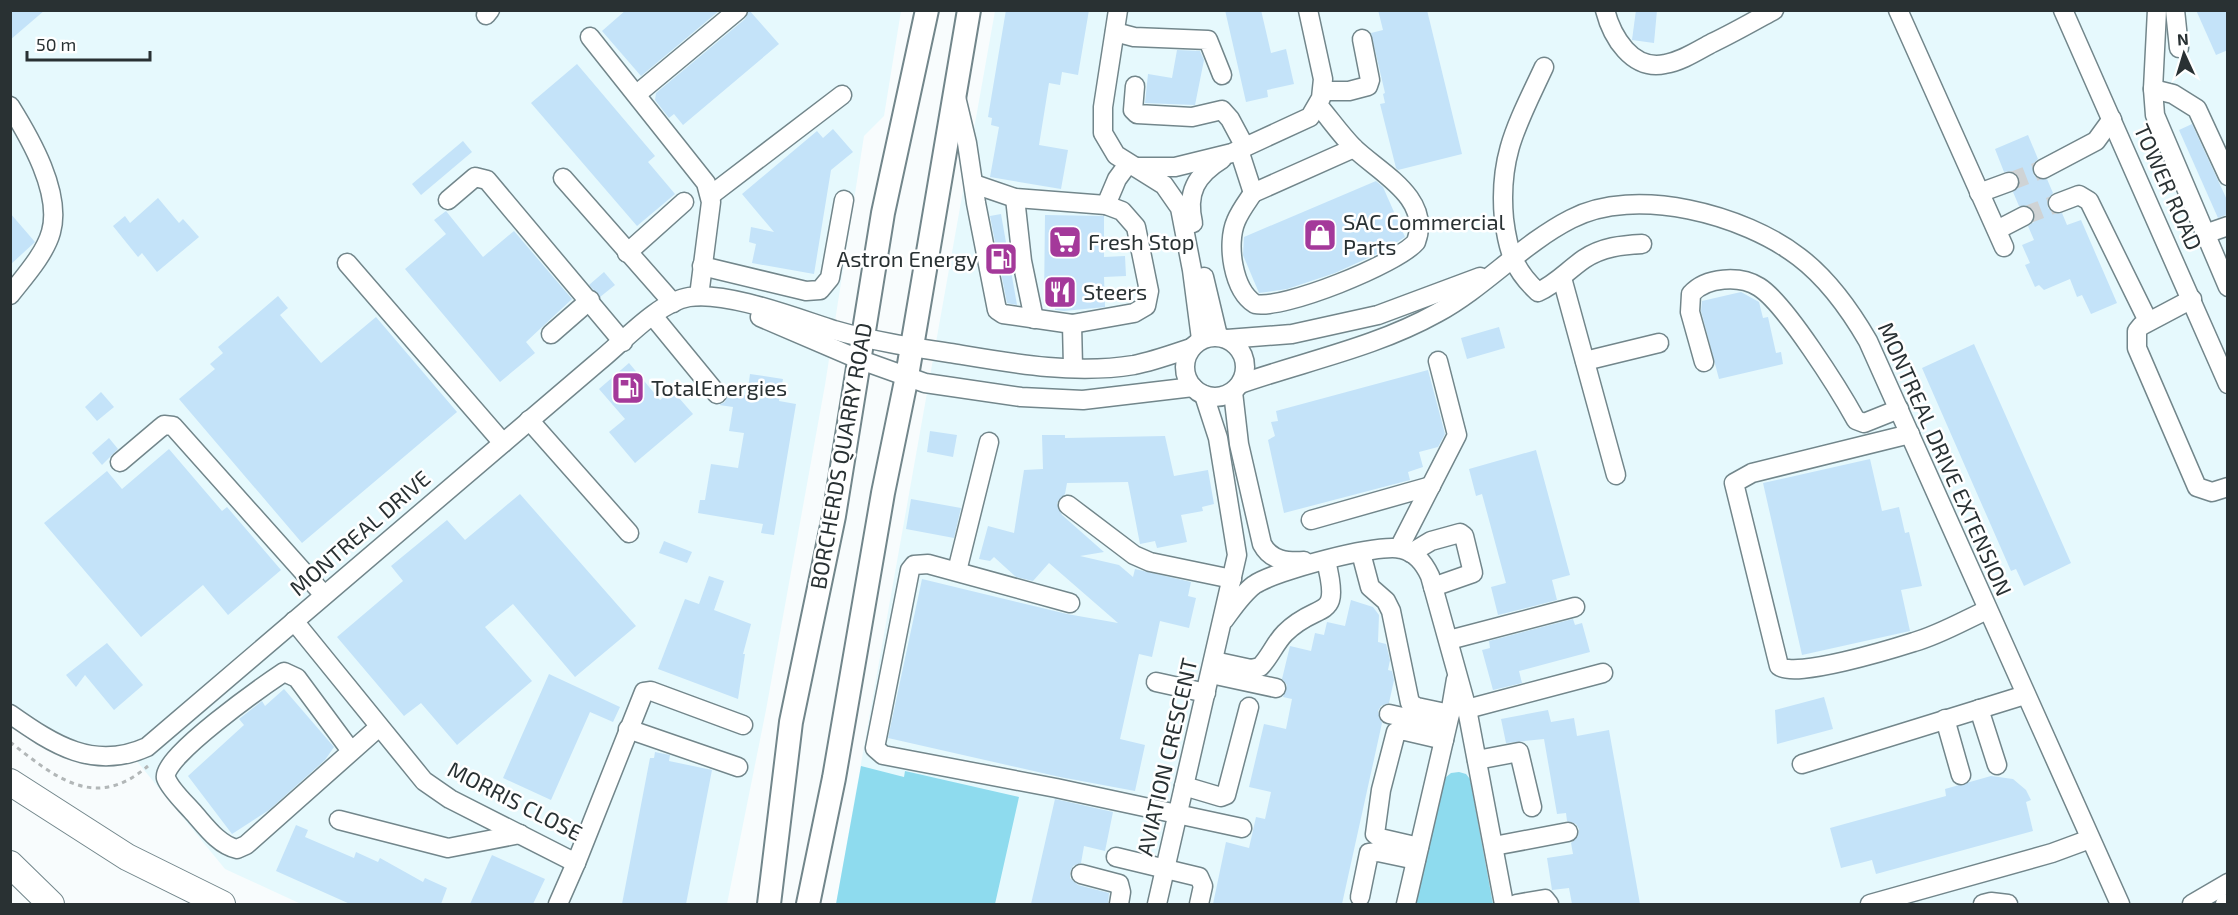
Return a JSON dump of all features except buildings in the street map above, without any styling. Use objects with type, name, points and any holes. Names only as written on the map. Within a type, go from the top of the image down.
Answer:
[{"type":"highway","points":[[10,782],[127,856],[222,904]]},
{"type":"highway","points":[[10,864],[51,904]]},
{"type":"main road","name":"BORCHERDS QUARRY ROAD","points":[[769,904],[791,722],[834,516],[883,213],[927,10]]},
{"type":"main road","points":[[808,904],[834,778],[883,493],[907,376],[969,10]]},
{"type":"street","points":[[637,94],[738,10]]},
{"type":"street","points":[[1119,10],[1102,122],[1107,145],[1131,166],[1168,189],[1180,208],[1209,341]]},
{"type":"street","points":[[1106,205],[1117,179],[1131,166],[1175,166],[1239,150],[1304,123],[1321,98],[1323,73],[1308,10]]},
{"type":"street","points":[[1605,10],[1611,32],[1624,49],[1644,61],[1662,65],[1681,59],[1774,10]]},
{"type":"street","points":[[1898,10],[2004,247]]},
{"type":"street","name":"TOWER ROAD","points":[[2063,10],[2228,384]]},
{"type":"street","points":[[2157,10],[2153,89],[2157,123],[2228,287]]},
{"type":"street","points":[[2175,10],[2179,48]]},
{"type":"street","points":[[1115,32],[1134,37],[1208,40],[1212,45],[1222,75]]},
{"type":"street","points":[[590,37],[695,167],[711,195],[699,296]]},
{"type":"street","points":[[1321,98],[1368,86],[1370,80],[1362,39]]},
{"type":"street","points":[[1544,67],[1521,115],[1502,174],[1506,232],[1512,260],[1538,292],[1562,278],[1598,251],[1642,244]]},
{"type":"street","points":[[1136,86],[1133,110],[1137,114],[1192,117],[1222,110],[1230,118],[1253,193]]},
{"type":"street","points":[[2153,89],[2173,94],[2197,109],[2228,176]]},
{"type":"street","points":[[711,195],[842,95]]},
{"type":"street","points":[[955,95],[966,134],[974,184],[997,310],[1003,314],[1072,324],[1134,313],[1143,309],[1148,303],[1149,291],[1134,224],[1122,211],[1106,205],[1015,198],[974,184]]},
{"type":"street","points":[[1321,98],[1354,148],[1409,196],[1419,226],[1416,242],[1411,249],[1353,278],[1272,305],[1263,306],[1251,302],[1239,283],[1232,240],[1235,223],[1253,193],[1354,148]]},
{"type":"street","points":[[10,106],[39,157],[49,191],[52,217],[51,232],[45,245],[10,295]]},
{"type":"street","points":[[2043,169],[2096,141],[2112,119]]},
{"type":"street","points":[[1209,341],[1191,216],[1191,195],[1201,175],[1239,150]]},
{"type":"street","points":[[448,200],[475,177],[487,180],[623,342]]},
{"type":"street","points":[[563,178],[673,303]]},
{"type":"street","points":[[1979,193],[2009,182]]},
{"type":"street","points":[[2058,202],[2079,195],[2089,201],[2148,321]]},
{"type":"street","points":[[1015,198],[1022,261],[1034,319]]},
{"type":"street","points":[[702,266],[806,291],[820,290],[830,278],[844,200]]},
{"type":"street","points":[[627,253],[684,202]]},
{"type":"street","name":"MONTREAL DRIVE EXTENSION","points":[[1236,388],[1411,326],[1455,302],[1491,273],[1573,217],[1608,208],[1675,206],[1729,220],[1781,244],[1801,258],[1834,292],[1868,341],[2120,904]]},
{"type":"street","points":[[1997,230],[2024,216]]},
{"type":"street","points":[[2205,234],[2228,226]]},
{"type":"street","points":[[347,263],[502,444]]},
{"type":"street","name":"MONTREAL DRIVE EXTENSION","points":[[862,336],[911,347],[1017,364],[1073,367],[1133,365],[1209,341],[1292,334],[1369,317],[1491,273]]},
{"type":"street","points":[[1562,278],[1616,475]]},
{"type":"street","points":[[1704,363],[1690,312],[1691,294],[1702,284],[1714,280],[1750,282],[1773,299],[1856,420],[1864,423],[1899,409]]},
{"type":"street","name":"MONTREAL DRIVE","points":[[10,714],[58,745],[100,758],[124,756],[147,747],[529,420],[653,316],[673,303],[699,296],[753,304],[862,336]]},
{"type":"street","points":[[2192,299],[2148,321],[2137,332],[2137,348],[2197,487],[2212,492],[2228,487]]},
{"type":"street","points":[[551,334],[590,300]]},
{"type":"street","name":"MONTREAL DRIVE","points":[[735,302],[764,319],[858,359],[907,376]]},
{"type":"street","points":[[653,316],[717,394]]},
{"type":"street","points":[[1072,324],[1073,367]]},
{"type":"street","points":[[907,376],[926,383],[1022,397],[1083,400],[1198,391],[1220,397],[1236,388],[1244,376],[1244,358],[1235,344],[1209,341]]},
{"type":"street","points":[[1198,391],[1185,364],[1209,341]]},
{"type":"street","points":[[1585,361],[1659,343]]},
{"type":"street","points":[[1405,551],[1431,486],[1457,435],[1438,361]]},
{"type":"street","name":"AVIATION CRESCENT","points":[[1236,388],[1239,444],[1262,544],[1276,559],[1324,561]]},
{"type":"street","name":"AVIATION CRESCENT","points":[[1157,904],[1224,620],[1237,555],[1218,438],[1198,391]]},
{"type":"street","points":[[529,420],[629,532]]},
{"type":"street","points":[[120,462],[164,425],[173,426],[324,595]]},
{"type":"street","points":[[1910,434],[1752,473],[1734,483],[1779,666],[1784,670],[1804,671],[1904,645],[1987,610]]},
{"type":"street","points":[[957,571],[989,442]]},
{"type":"street","points":[[1311,520],[1431,486]]},
{"type":"street","points":[[1068,505],[1134,555],[1150,562],[1232,579]]},
{"type":"street","points":[[1405,551],[1460,533],[1464,536],[1473,573],[1433,587]]},
{"type":"street","name":"AVIATION CRESCENT","points":[[1224,620],[1247,591],[1260,581],[1324,561],[1385,548],[1405,551]]},
{"type":"street","points":[[1405,551],[1421,560],[1433,587],[1457,672],[1452,723],[1406,904]]},
{"type":"street","points":[[1361,553],[1370,587],[1386,601],[1391,611],[1410,703],[1452,723],[1477,760],[1504,904]]},
{"type":"street","points":[[1212,667],[1251,669],[1260,667],[1283,634],[1293,625],[1330,603],[1332,583],[1324,561]]},
{"type":"street","points":[[1070,603],[957,571],[928,564],[914,565],[910,570],[874,740],[878,753],[1242,828]]},
{"type":"street","points":[[1449,640],[1575,607]]},
{"type":"street","name":"MORRIS CLOSE","points":[[294,621],[424,781],[450,799],[576,863],[641,694],[647,690],[743,725]]},
{"type":"street","points":[[1212,667],[1276,688]]},
{"type":"street","points":[[351,751],[297,678],[284,672],[181,750],[166,773],[166,778],[182,800],[222,843],[237,849],[246,845],[379,727]]},
{"type":"street","points":[[1418,854],[1374,834],[1383,779],[1394,735],[1398,731],[1452,723],[1603,673]]},
{"type":"street","points":[[1156,682],[1206,693]]},
{"type":"street","points":[[1802,764],[2025,694]]},
{"type":"street","points":[[1184,786],[1221,796],[1226,795],[1249,706]]},
{"type":"street","points":[[1979,709],[1997,765]]},
{"type":"street","points":[[1389,714],[1452,723]]},
{"type":"street","points":[[1945,719],[1961,776]]},
{"type":"street","points":[[628,729],[738,767]]},
{"type":"street","points":[[1477,760],[1519,752],[1532,807]]},
{"type":"street","points":[[339,820],[448,848],[520,834]]},
{"type":"street","points":[[1494,846],[1568,832]]},
{"type":"street","points":[[1870,904],[2052,853],[2090,839]]},
{"type":"street","points":[[1360,897],[1369,853],[1418,854]]},
{"type":"street","points":[[1116,856],[1202,878],[1199,904]]},
{"type":"street","points":[[558,904],[576,863]]},
{"type":"street","points":[[1081,874],[1119,884],[1121,892],[1119,904]]},
{"type":"street","points":[[2192,904],[2228,883]]},
{"type":"street","points":[[1516,904],[1545,899],[1549,904]]},
{"type":"street","points":[[1983,904],[2008,904]]},
{"type":"shaded area","points":[[10,11],[901,11],[884,116],[864,136],[825,385],[766,710],[727,904],[301,904],[225,869],[131,754],[108,758],[11,714]]},
{"type":"shaded area","points":[[995,11],[2227,11],[2227,904],[836,904]]},
{"type":"shaded area","points":[[861,766],[904,777],[905,771],[1019,797],[995,904],[836,904]]},
{"type":"shaded area","points":[[1451,773],[1466,774],[1470,779],[1493,904],[1416,904],[1445,778]]},
{"type":"tunnel","points":[[2009,182],[2043,169]]},
{"type":"tunnel","points":[[2024,216],[2058,203]]},
{"type":"place","name":"SAC Commercial Parts","points":[[1320,235]]},
{"type":"place","name":"Fresh Stop","points":[[1065,242]]},
{"type":"place","name":"Astron Energy","points":[[1001,259]]},
{"type":"place","name":"Steers","points":[[1060,292]]},
{"type":"place","name":"TotalEnergies","points":[[628,388]]}]
